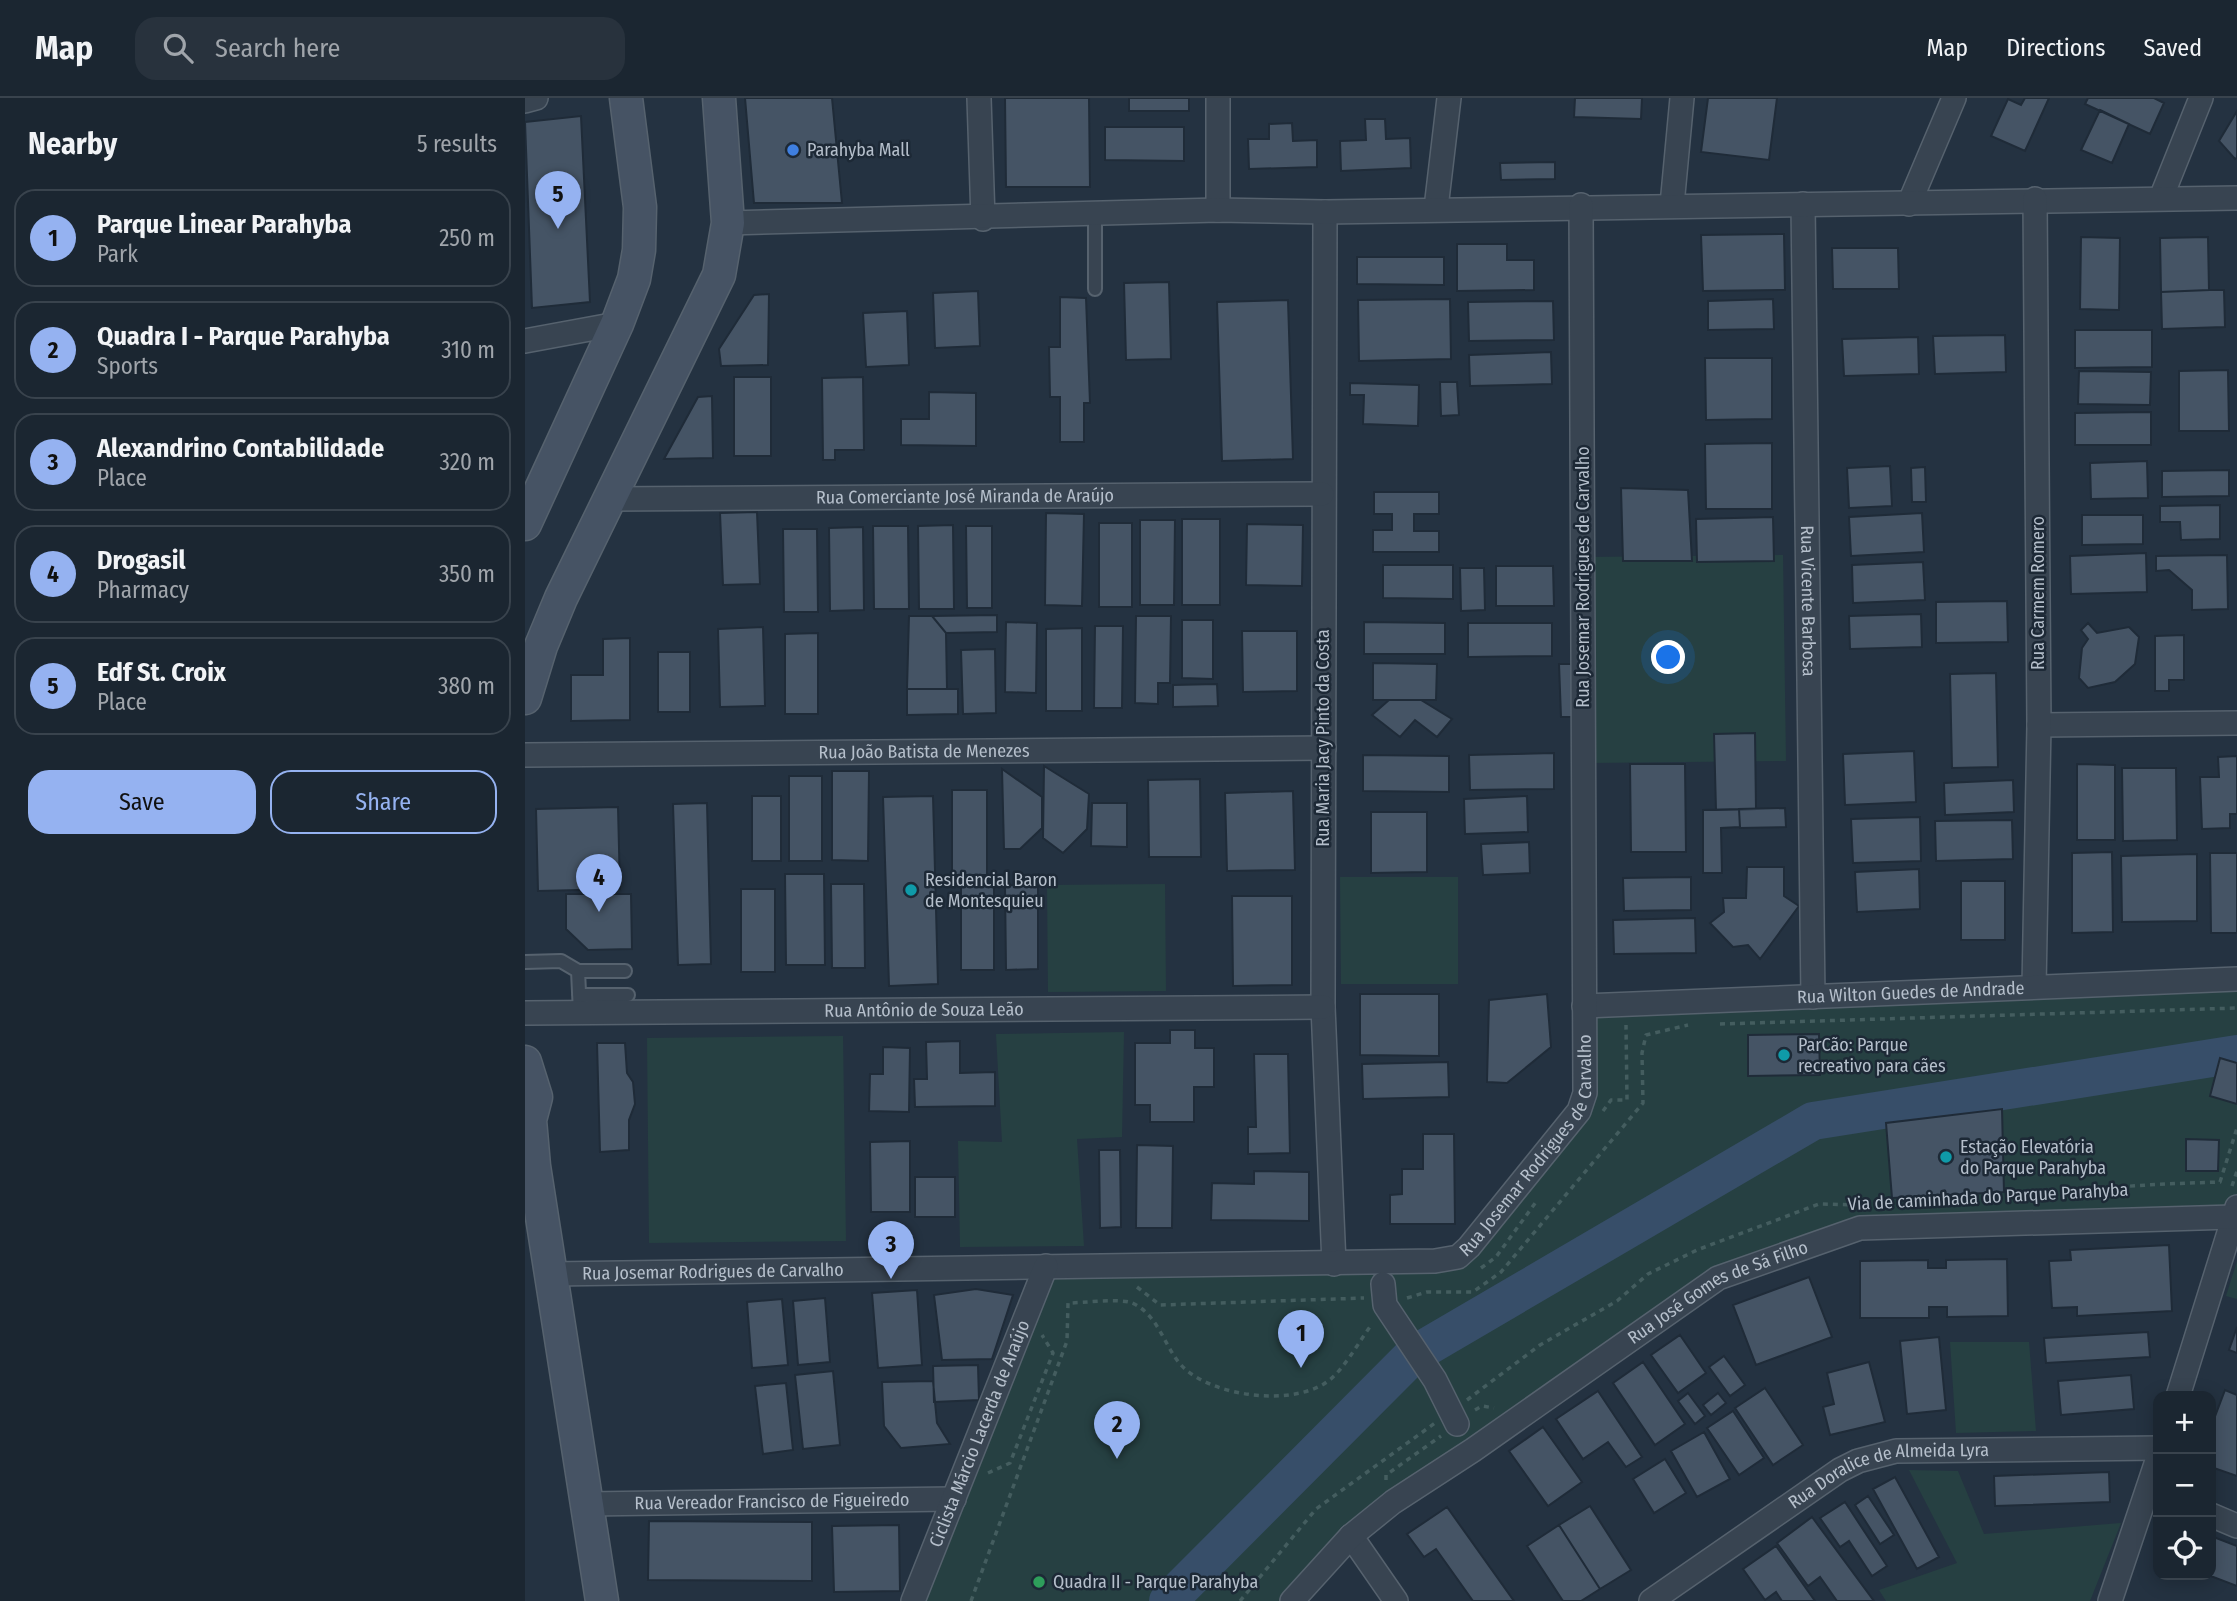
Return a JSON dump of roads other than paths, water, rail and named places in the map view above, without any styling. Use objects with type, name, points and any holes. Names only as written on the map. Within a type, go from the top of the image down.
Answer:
[{"type":"main road","points":[[525,524],[617,324],[634,279],[639,250],[640,207],[626,98]]},
{"type":"main road","points":[[525,698],[541,646],[561,597],[719,275],[728,223],[719,98]]},
{"type":"main road","points":[[525,1062],[535,1097],[527,1124],[602,1601]]},
{"type":"street","points":[[525,101],[536,98]]},
{"type":"street","points":[[979,98],[983,219]]},
{"type":"street","points":[[1218,98],[1218,210]]},
{"type":"street","points":[[1436,208],[1449,98]]},
{"type":"street","points":[[1672,205],[1682,98]]},
{"type":"street","points":[[1909,204],[1954,98]]},
{"type":"street","points":[[2161,198],[2201,98]]},
{"type":"street","points":[[728,223],[983,219],[1218,210],[1325,212],[1581,205],[1909,204],[2237,198]]},
{"type":"street","name":"Rua Carmem Romero","points":[[2033,987],[2039,726],[2035,200]]},
{"type":"street","name":"Rua Vicente Barbosa","points":[[1803,204],[1813,997]]},
{"type":"street","name":"Rua Josemar Rodrigues de Carvalho","points":[[552,1274],[1334,1264],[1435,1261],[1458,1257],[1469,1247],[1579,1111],[1585,1093],[1581,205]]},
{"type":"street","name":"Rua Maria Jacy Pinto da Costa","points":[[1325,212],[1322,1007],[1334,1264]]},
{"type":"street","points":[[525,341],[617,324]]},
{"type":"street","name":"Rua Comerciante José Miranda de Araújo","points":[[610,499],[1322,494]]},
{"type":"street","points":[[2039,726],[2237,723]]},
{"type":"street","name":"Rua João Batista de Menezes","points":[[525,755],[1324,748]]},
{"type":"street","name":"Rua Wilton Guedes de Andrade","points":[[1584,1006],[2237,979]]},
{"type":"street","name":"Rua Antônio de Souza Leão","points":[[525,1013],[579,1004],[1322,1007]]},
{"type":"street","points":[[2179,1391],[2234,1205]]},
{"type":"street","name":"Rua José Gomes de Sá Filho","points":[[1292,1601],[1351,1536],[1393,1502],[1473,1450],[1704,1285],[1828,1237],[1860,1228],[2234,1205]]},
{"type":"street","name":"Ciclista Márcio Lacerda de Araújo","points":[[913,1601],[1046,1266]]},
{"type":"street","points":[[1383,1284],[1385,1305],[1435,1380],[1457,1424]]},
{"type":"street","name":"Rua Doralice de Almeida Lyra","points":[[1651,1601],[1818,1484],[1858,1461],[1896,1451],[2153,1448]]},
{"type":"street","points":[[2110,1601],[2153,1493]]},
{"type":"street","name":"Rua Vereador Francisco de Figueiredo","points":[[588,1504],[954,1499]]},
{"type":"street","points":[[2214,1517],[2237,1526]]},
{"type":"street","points":[[1351,1536],[1397,1601]]},
{"type":"lane","points":[[1095,215],[1095,289]]},
{"type":"lane","points":[[525,962],[561,961],[578,971],[625,971]]},
{"type":"lane","points":[[578,971],[579,1004],[628,995]]},
{"type":"waterway","points":[[1168,1601],[1413,1355],[1813,1121],[2237,1054]]},
{"type":"place","name":"Parahyba Mall","points":[[793,150]]},
{"type":"place","name":"Edf St. Croix","points":[[558,229]]},
{"type":"place","name":"Residencial Baron de Montesquieu","points":[[911,890]]},
{"type":"place","name":"Drogasil","points":[[599,912]]},
{"type":"place","name":"ParCão: Parque recreativo para cães","points":[[1784,1055]]},
{"type":"place","name":"Estação Elevatória do Parque Parahyba","points":[[1946,1157]]},
{"type":"place","name":"Alexandrino Contabilidade","points":[[891,1279]]},
{"type":"place","name":"Parque Linear Parahyba","points":[[1301,1368]]},
{"type":"place","name":"Quadra I - Parque Parahyba","points":[[1117,1459]]},
{"type":"place","name":"Quadra II - Parque Parahyba","points":[[1039,1582]]}]
